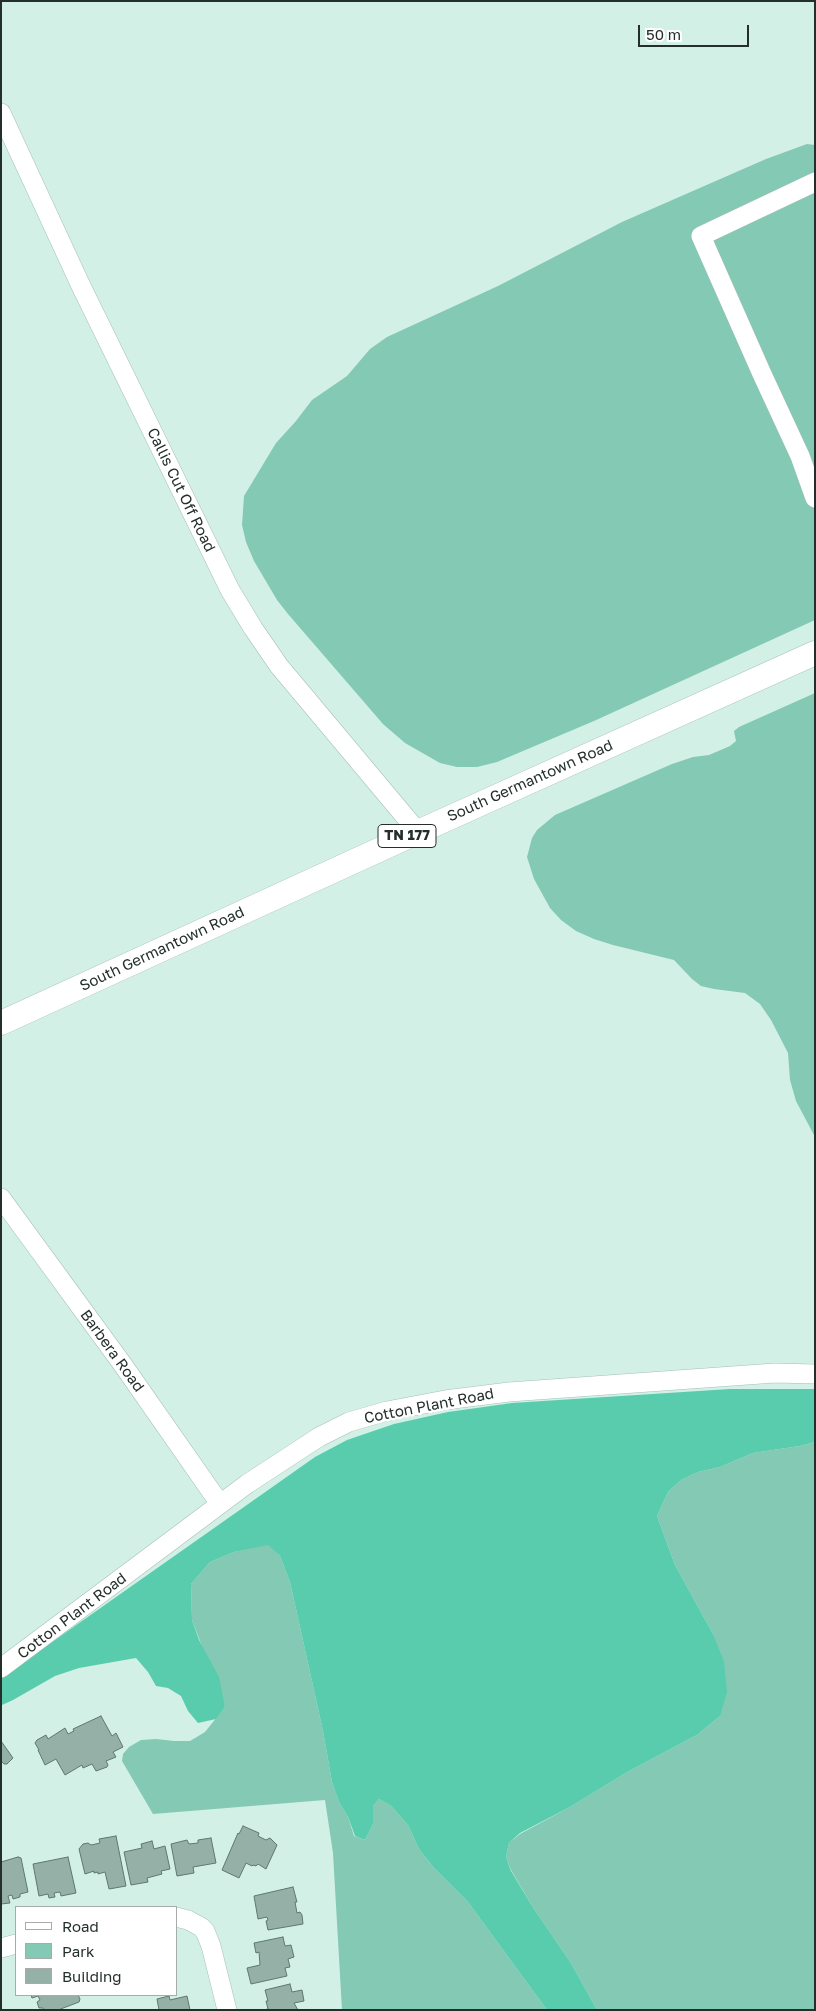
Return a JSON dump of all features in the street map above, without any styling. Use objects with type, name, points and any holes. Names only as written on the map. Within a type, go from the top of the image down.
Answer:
[{"type":"main road","name":"South Germantown Road","points":[[1,1023],[815,653]]},
{"type":"street","name":"Callis Cut Off Road","points":[[1,113],[81,286],[252,628],[279,666],[418,832]]},
{"type":"street","points":[[815,182],[701,236],[800,456],[815,498]]},
{"type":"street","name":"Barbera Road","points":[[1,1198],[123,1365],[220,1504]]},
{"type":"street","name":"Cotton Plant Road","points":[[1,1668],[283,1459],[319,1437],[349,1422],[387,1411],[445,1400],[509,1392],[775,1373],[815,1374]]},
{"type":"street","points":[[178,1918],[202,1927],[205,1931],[211,1946],[227,2010]]},
{"type":"street","points":[[1,1948],[15,1944]]},
{"type":"green space","points":[[807,144],[815,145],[815,620],[594,721],[497,762],[477,767],[457,767],[440,763],[405,743],[383,724],[288,614],[277,600],[254,561],[246,542],[242,525],[244,496],[276,443],[312,400],[347,376],[370,349],[387,337],[498,286],[622,222],[766,159]]},
{"type":"green space","points":[[815,693],[815,1137],[796,1101],[790,1080],[788,1053],[771,1020],[760,1004],[745,993],[701,986],[674,960],[613,945],[576,931],[561,920],[550,908],[534,879],[527,857],[532,838],[537,830],[555,815],[672,764],[693,757],[709,755],[730,746],[736,741],[734,731],[739,727]]},
{"type":"green space","points":[[730,1389],[815,1389],[815,1442],[753,1453],[720,1467],[698,1472],[681,1480],[668,1492],[657,1516],[675,1565],[713,1634],[724,1662],[727,1692],[720,1716],[697,1735],[520,1833],[509,1843],[506,1857],[511,1871],[571,1963],[597,2010],[547,2010],[468,1902],[434,1868],[419,1849],[408,1825],[391,1806],[379,1799],[373,1806],[373,1824],[365,1840],[355,1836],[332,1782],[323,1731],[290,1582],[280,1556],[268,1545],[234,1552],[210,1562],[191,1584],[192,1620],[199,1640],[219,1677],[225,1707],[216,1719],[198,1723],[188,1711],[181,1696],[168,1688],[156,1686],[148,1672],[136,1658],[79,1668],[55,1676],[13,1700],[2,1705],[1,1703],[1,1678],[315,1457],[347,1440],[394,1424],[448,1412],[512,1403]]},
{"type":"green space","points":[[815,1442],[815,2010],[597,2010],[571,1963],[534,1909],[511,1870],[506,1857],[509,1843],[520,1834],[570,1807],[629,1771],[697,1735],[720,1716],[713,1634],[675,1565],[657,1516],[668,1492],[681,1480],[698,1472],[720,1467],[753,1453]]},
{"type":"green space","points":[[268,1544],[280,1556],[290,1582],[323,1731],[332,1782],[339,1802],[348,1817],[354,1836],[365,1840],[373,1824],[373,1806],[379,1799],[391,1806],[408,1825],[419,1849],[434,1868],[468,1902],[547,2010],[342,2010],[333,1853],[325,1800],[153,1814],[122,1761],[123,1754],[129,1747],[141,1740],[190,1741],[205,1732],[225,1707],[192,1620],[191,1584],[210,1562],[234,1552]]},
{"type":"building","points":[[101,1716],[112,1736],[116,1733],[123,1747],[113,1752],[116,1757],[106,1761],[107,1767],[96,1771],[92,1764],[83,1768],[82,1765],[65,1775],[56,1759],[45,1765],[35,1743],[37,1740],[46,1735],[48,1739],[65,1728],[68,1734],[74,1731],[73,1729]]},
{"type":"building","points":[[1,1741],[13,1758],[7,1764],[1,1761]]},
{"type":"building","points":[[243,1826],[259,1833],[258,1836],[266,1840],[270,1838],[277,1845],[266,1869],[258,1864],[252,1866],[246,1863],[239,1878],[222,1870]]},
{"type":"building","points":[[116,1836],[126,1886],[109,1889],[105,1872],[98,1874],[98,1872],[94,1873],[94,1871],[85,1874],[79,1849],[83,1844],[100,1843],[99,1839]]},
{"type":"building","points":[[211,1838],[216,1863],[193,1867],[194,1873],[177,1876],[171,1844],[187,1840],[189,1844],[198,1843],[198,1840]]},
{"type":"building","points":[[152,1841],[154,1849],[165,1846],[170,1869],[161,1871],[162,1874],[147,1878],[148,1882],[131,1885],[124,1852],[142,1848],[141,1844]]},
{"type":"building","points":[[18,1857],[21,1858],[28,1892],[20,1894],[20,1897],[13,1899],[12,1895],[8,1896],[10,1903],[1,1904],[1,1862]]},
{"type":"building","points":[[68,1857],[76,1893],[61,1896],[60,1892],[54,1893],[55,1897],[49,1898],[48,1894],[39,1896],[33,1864]]},
{"type":"building","points":[[293,1887],[297,1902],[295,1902],[297,1913],[300,1912],[302,1915],[303,1924],[268,1930],[267,1917],[258,1919],[254,1896]]},
{"type":"building","points":[[283,1937],[285,1946],[291,1945],[294,1957],[288,1959],[290,1967],[285,1968],[287,1976],[251,1984],[247,1968],[260,1965],[259,1952],[256,1953],[254,1943]]},
{"type":"building","points":[[290,1984],[292,1992],[302,1990],[304,2001],[294,2003],[298,2010],[263,2010],[268,2009],[265,1990]]},
{"type":"building","points":[[38,1996],[78,1996],[80,1999],[79,2002],[58,2010],[39,2008],[37,2002],[40,2000]]},
{"type":"building","points":[[169,1996],[170,2000],[187,1996],[190,2010],[159,2010],[157,1999]]}]
